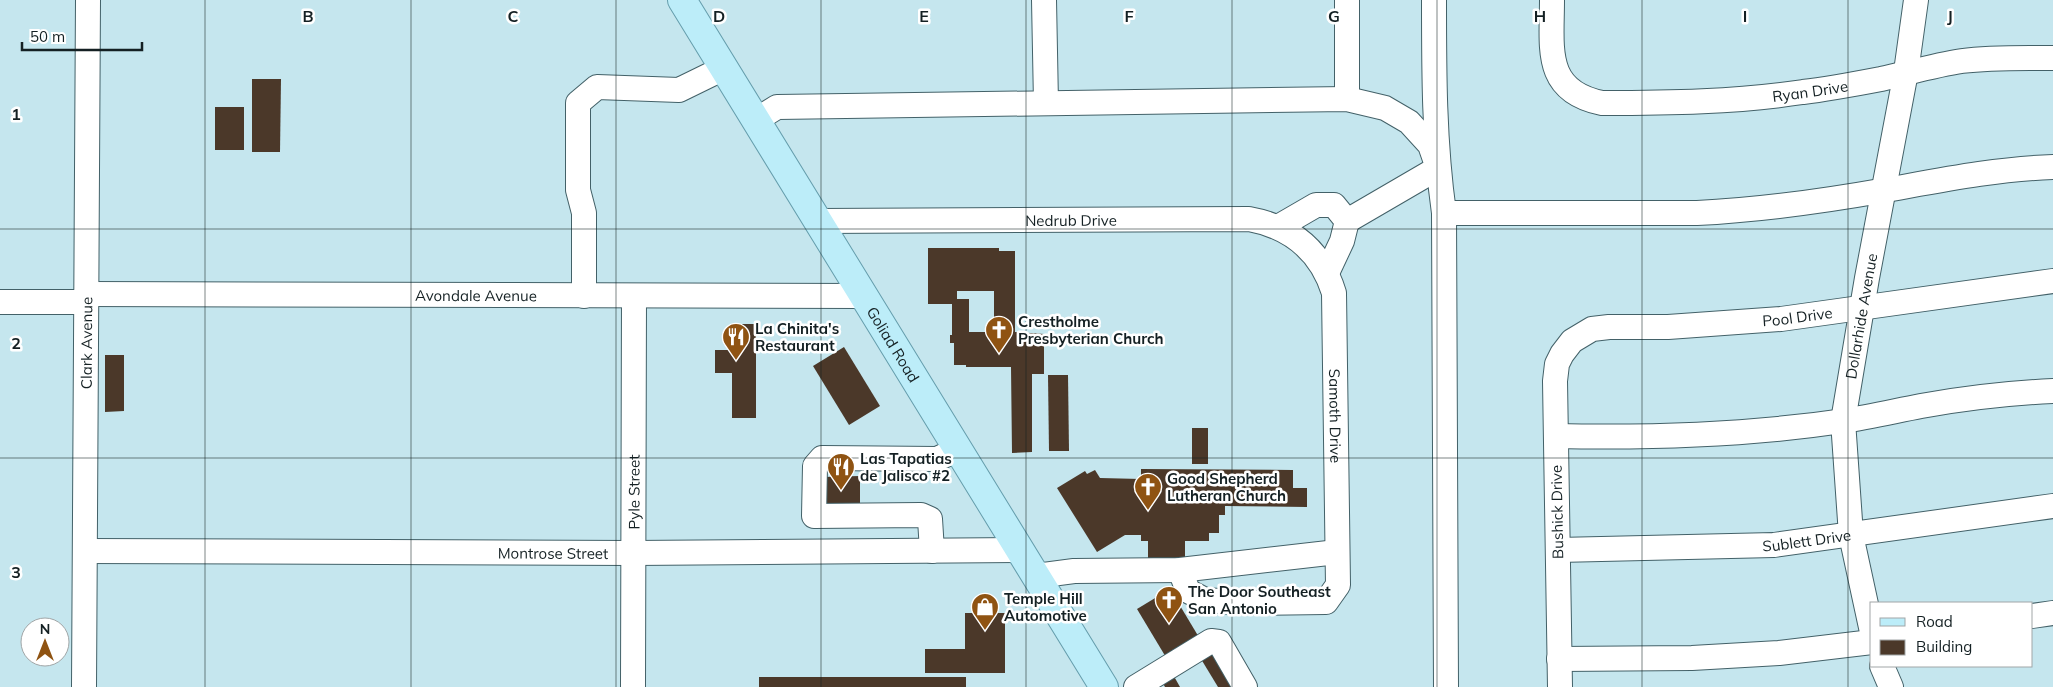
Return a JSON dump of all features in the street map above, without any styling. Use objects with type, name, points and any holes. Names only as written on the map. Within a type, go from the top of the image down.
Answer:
[{"type":"main road","name":"Goliad Road","points":[[682,0],[819,220],[1104,687]]},
{"type":"street","name":"Clark Avenue","points":[[84,687],[88,0]]},
{"type":"street","points":[[1044,0],[1046,103]]},
{"type":"street","points":[[1346,0],[1346,99]]},
{"type":"street","points":[[1434,0],[1433,93],[1438,168],[1444,213],[1446,687]]},
{"type":"street","name":"Ryan Drive","points":[[1552,0],[1552,51],[1558,77],[1574,94],[1602,103],[1671,103],[1802,92],[1964,61],[1992,58],[2053,58]]},
{"type":"street","name":"Dollarhide Avenue","points":[[1870,623],[1851,535],[1843,421],[1906,72],[1916,0]]},
{"type":"street","points":[[584,296],[584,213],[578,190],[578,102],[597,88],[679,90],[724,68]]},
{"type":"street","points":[[756,120],[777,107],[1346,99],[1385,108],[1410,122],[1430,145],[1438,168]]},
{"type":"street","points":[[1444,213],[1715,212],[1781,205],[1884,190],[1977,173],[2015,168],[2053,167]]},
{"type":"street","points":[[1346,220],[1438,168]]},
{"type":"street","points":[[1278,227],[1316,205],[1334,205],[1346,220],[1342,241],[1327,273]]},
{"type":"street","name":"Nedrub Drive","points":[[819,220],[1250,219],[1268,223],[1294,235],[1312,254]]},
{"type":"street","name":"Samoth Drive","points":[[1180,570],[1188,591],[1205,600],[1248,603],[1326,602],[1338,585],[1334,293],[1327,273],[1312,254]]},
{"type":"street","name":"Pool Drive","points":[[1572,341],[1592,330],[1609,327],[1668,327],[1771,320],[2053,281]]},
{"type":"street","name":"Avondale Avenue","points":[[0,302],[86,298],[864,296]]},
{"type":"street","name":"Pyle Street","points":[[633,687],[634,297]]},
{"type":"street","name":"Bushick Drive","points":[[1560,687],[1555,382],[1557,364],[1572,341]]},
{"type":"street","points":[[1556,436],[1603,437],[1770,429],[1843,421],[1933,404],[2018,393],[2053,391]]},
{"type":"street","points":[[814,552],[815,466],[822,458],[937,459],[958,449]]},
{"type":"street","name":"Sublett Drive","points":[[1558,550],[1774,545],[2053,506]]},
{"type":"street","points":[[814,516],[921,514],[930,519],[932,551]]},
{"type":"street","name":"Montrose Street","points":[[85,551],[633,553],[1020,550]]},
{"type":"street","points":[[1036,576],[1074,571],[1180,570],[1338,552]]},
{"type":"street","points":[[2033,616],[2053,614]]},
{"type":"street","points":[[1139,686],[1211,641],[1219,642],[1245,687]]},
{"type":"street","points":[[1560,659],[1692,658],[1779,654],[1870,642]]},
{"type":"street","points":[[1882,667],[1892,687]]},
{"type":"building","points":[[252,79],[281,79],[280,152],[252,152]]},
{"type":"building","points":[[215,107],[244,107],[244,150],[215,150]]},
{"type":"building","name":"Crestholme Presbyterian Church","points":[[928,248],[999,248],[999,251],[1015,251],[1015,332],[1044,334],[1044,374],[1032,374],[1032,452],[1012,453],[1011,367],[966,367],[966,365],[954,365],[954,343],[950,343],[950,335],[952,335],[952,304],[928,304]],"holes":[[[957,291],[994,291],[994,332],[969,332],[969,299],[957,299]]]},
{"type":"building","name":"La Chinita's Restaurant","points":[[730,324],[756,324],[756,418],[732,418],[732,373],[715,373],[715,350],[730,350]]},
{"type":"building","points":[[844,347],[880,406],[849,425],[813,366]]},
{"type":"building","points":[[105,355],[124,355],[124,411],[105,412]]},
{"type":"building","points":[[1048,375],[1068,375],[1069,451],[1049,451]]},
{"type":"building","points":[[1192,428],[1208,428],[1208,464],[1192,464]]},
{"type":"building","name":"Good Shepherd Lutheran Church","points":[[1141,469],[1293,470],[1293,488],[1307,488],[1307,507],[1225,506],[1225,515],[1219,515],[1219,533],[1209,533],[1209,541],[1185,541],[1185,558],[1148,558],[1148,541],[1141,541],[1141,535],[1125,535],[1097,552],[1057,488],[1085,471],[1087,474],[1095,470],[1100,478],[1141,479]]},
{"type":"building","name":"Las Tapatias de Jalisco #2","points":[[860,476],[860,506],[823,506],[822,477]]},
{"type":"building","name":"The Door Southeast San Antonio","points":[[1170,589],[1200,639],[1167,659],[1137,609]]},
{"type":"building","name":"Temple Hill Automotive","points":[[965,613],[1005,613],[1005,673],[925,673],[925,649],[965,649]]},
{"type":"building","points":[[1212,652],[1234,687],[1218,687],[1201,659]]},
{"type":"building","points":[[1171,671],[1180,687],[1165,687],[1160,678]]},
{"type":"building","points":[[759,677],[966,677],[966,687],[759,687]]},
{"type":"place","name":"Crestholme Presbyterian Church","points":[[999,354]]},
{"type":"place","name":"La Chinita's Restaurant","points":[[736,361]]},
{"type":"place","name":"Las Tapatias de Jalisco #2","points":[[841,491]]},
{"type":"place","name":"Good Shepherd Lutheran Church","points":[[1148,511]]},
{"type":"place","name":"The Door Southeast San Antonio","points":[[1169,624]]},
{"type":"place","name":"Temple Hill Automotive","points":[[985,631]]}]
